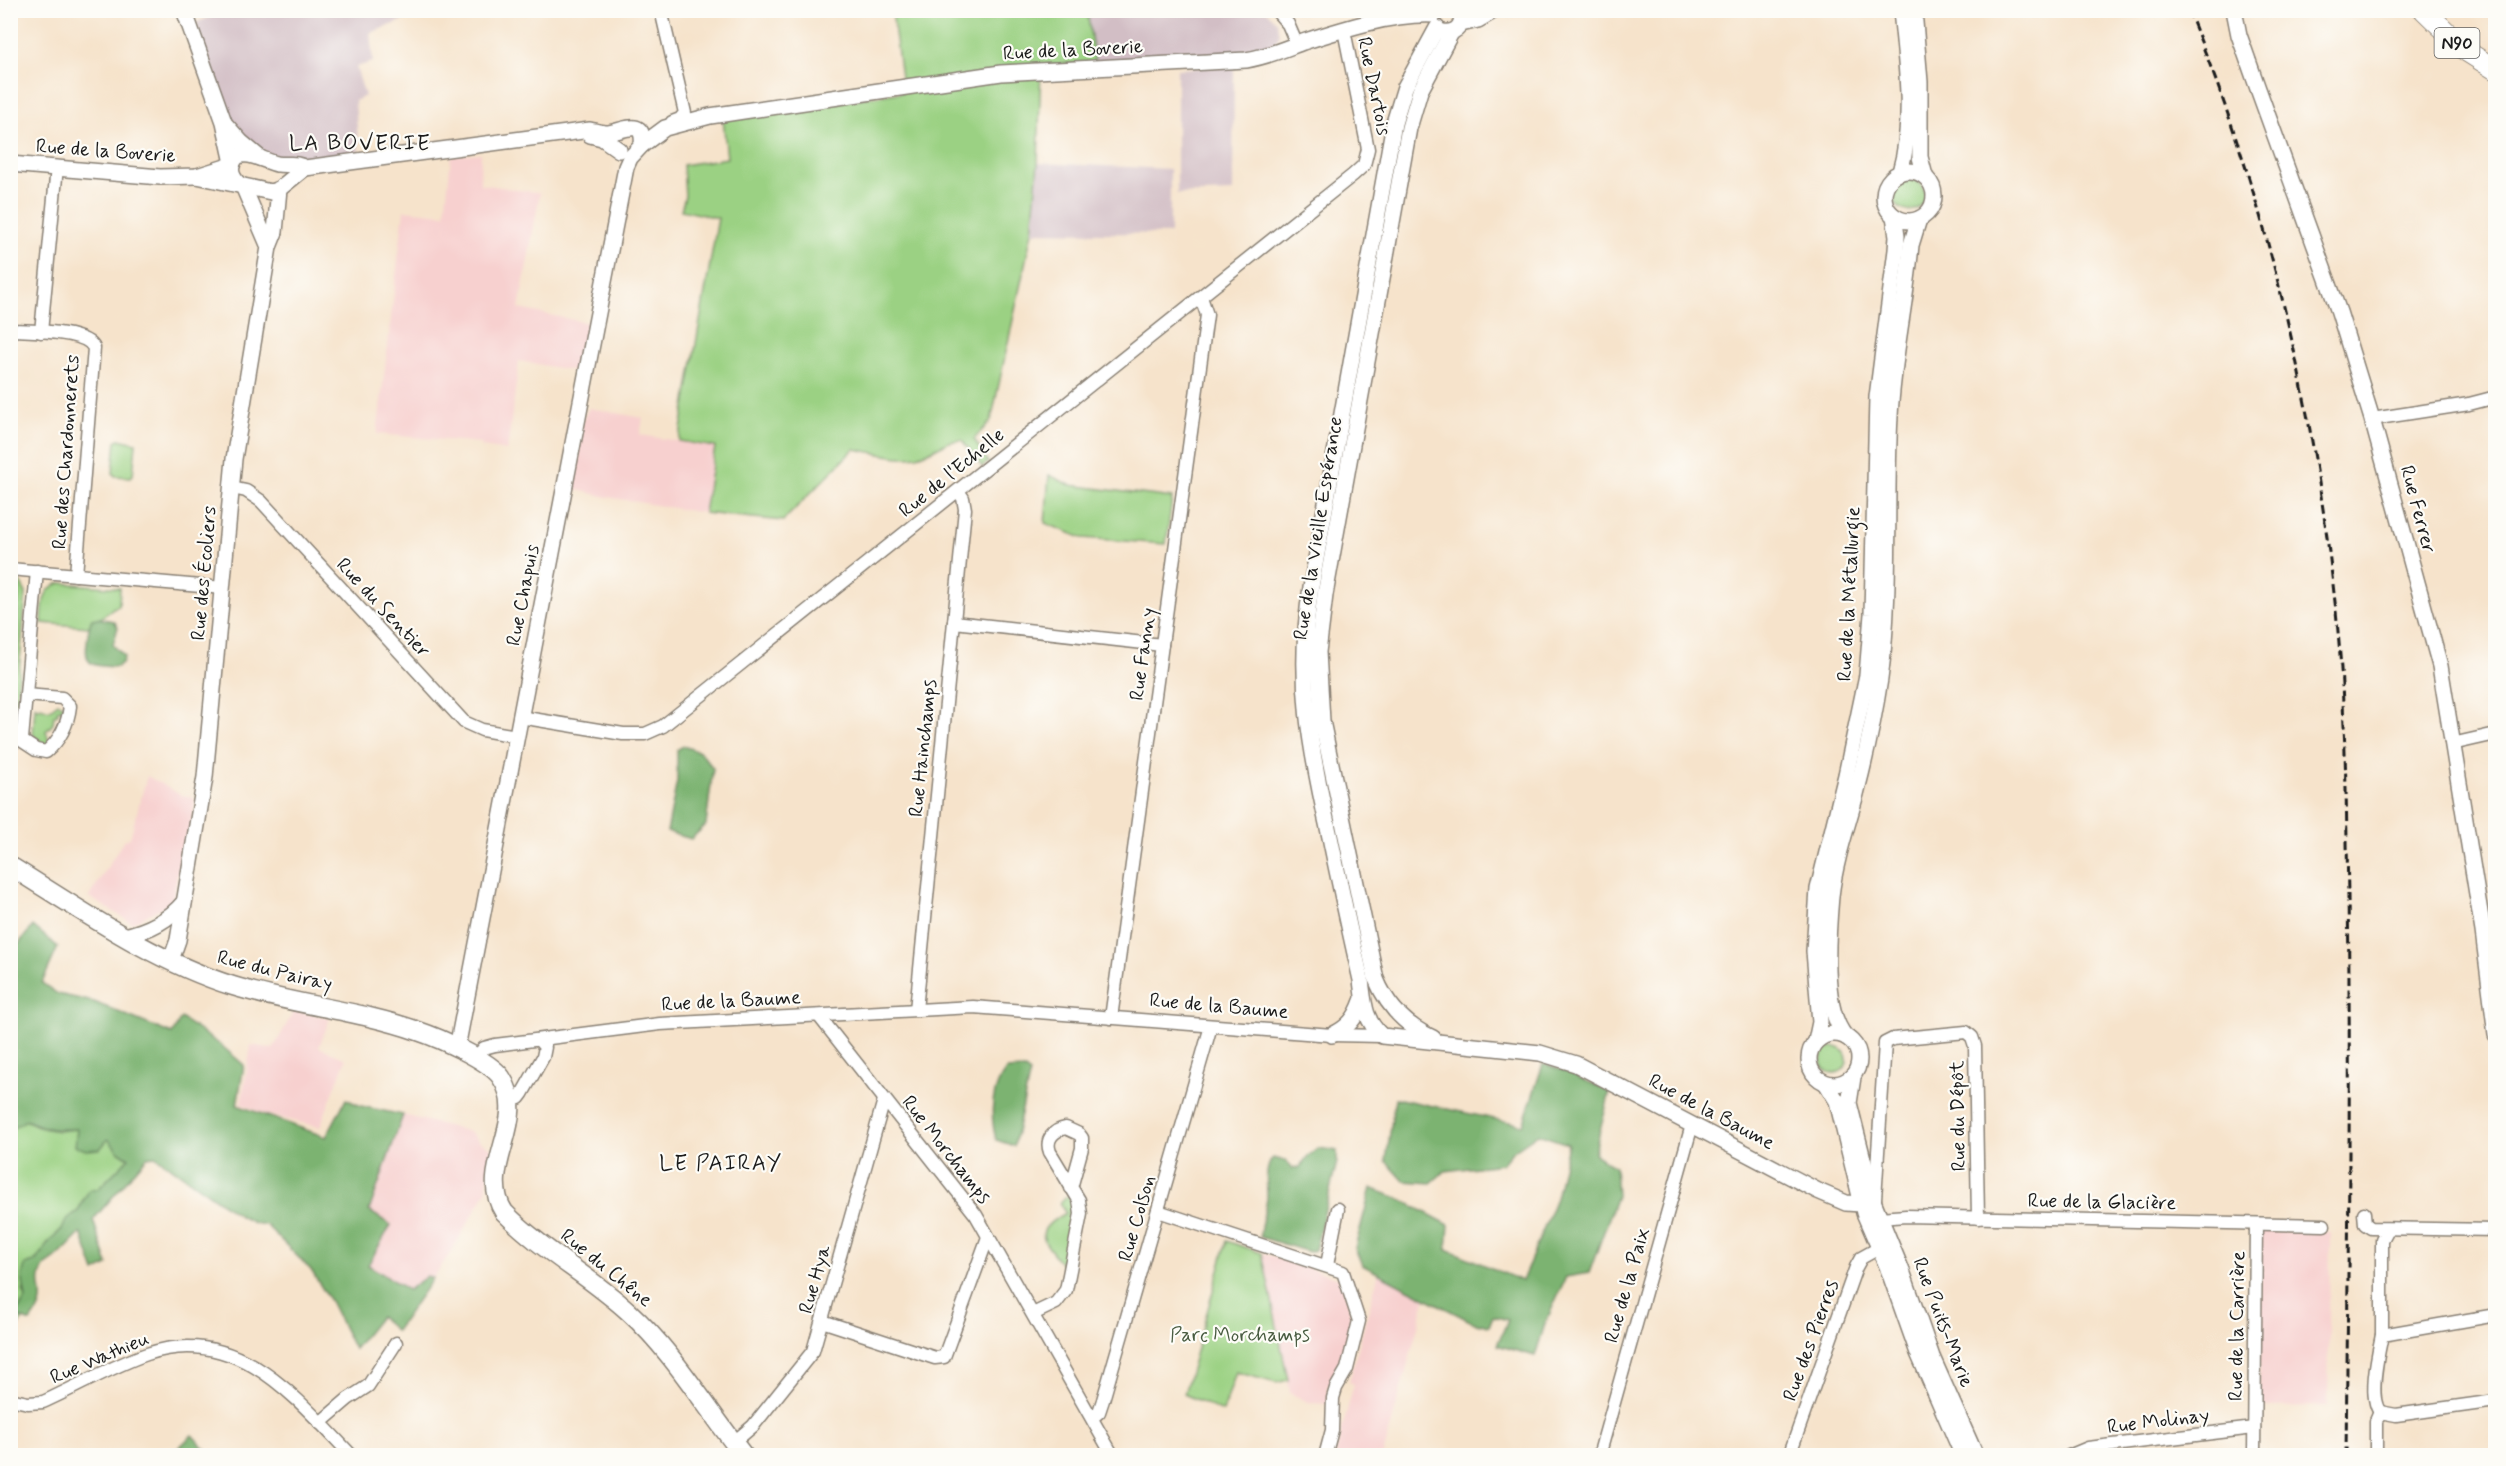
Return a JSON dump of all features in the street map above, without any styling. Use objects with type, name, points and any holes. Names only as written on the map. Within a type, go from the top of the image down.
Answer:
[{"type":"main road","name":"N90","points":[[2424,10],[2466,51],[2496,70]]},
{"type":"main road","name":"Rue du Pairay","points":[[10,866],[124,936],[171,960],[231,986],[383,1019],[457,1048],[499,1075],[510,1101]]},
{"type":"main road","name":"Rue du Chêne","points":[[510,1101],[510,1121],[495,1178],[496,1197],[504,1212],[609,1294],[639,1321],[738,1449]]},
{"type":"street","points":[[184,10],[224,122],[232,175],[241,185],[269,248]]},
{"type":"street","points":[[661,10],[685,113],[666,128]]},
{"type":"street","points":[[1276,10],[1288,24],[1297,45]]},
{"type":"street","points":[[1447,20],[1478,20],[1495,10]]},
{"type":"street","name":"Rue de la Métallurgie","points":[[1871,1208],[1838,1106],[1826,1083],[1812,1073],[1809,1065],[1811,1049],[1816,1041],[1820,1022],[1814,951],[1818,889],[1863,698],[1870,642],[1876,420],[1897,229],[1894,216],[1888,211],[1884,196],[1888,182],[1900,172],[1906,152],[1908,122],[1907,67],[1901,10]]},
{"type":"street","name":"Rue de la Métallurgie","points":[[1871,1208],[1849,1103],[1853,1077],[1858,1066],[1858,1052],[1856,1046],[1846,1037],[1836,1021],[1828,968],[1829,923],[1834,879],[1864,764],[1880,680],[1887,591],[1888,453],[1892,391],[1911,245],[1919,219],[1926,215],[1934,203],[1933,188],[1925,176],[1920,157],[1920,82],[1914,10]]},
{"type":"street","name":"Rue Ferrer","points":[[2234,10],[2239,35],[2331,291],[2372,419],[2440,666],[2484,942],[2496,1035]]},
{"type":"street","name":"Rue de la Boverie","points":[[638,150],[666,128],[710,116],[1001,73],[1246,60],[1268,56],[1344,30],[1412,14],[1447,20]]},
{"type":"street","name":"Rue de la Vieille Espérance","points":[[1362,1001],[1361,980],[1309,737],[1304,657],[1307,608],[1394,123],[1409,79],[1447,20]]},
{"type":"street","name":"Rue de la Vieille Espérance","points":[[1443,1044],[1417,1030],[1402,1018],[1388,1003],[1376,979],[1324,739],[1319,693],[1318,652],[1323,606],[1405,146],[1416,100],[1447,20]]},
{"type":"street","name":"Rue Dartois","points":[[1344,30],[1368,150]]},
{"type":"street","name":"Rue de la Boverie","points":[[10,164],[139,176],[197,176],[271,192],[305,168],[590,130],[605,133],[655,124],[685,113],[710,116]]},
{"type":"street","points":[[224,122],[241,142],[260,158]]},
{"type":"street","points":[[1386,166],[1395,151],[1405,146],[1399,138],[1394,123]]},
{"type":"street","points":[[627,129],[642,136],[638,150],[626,154],[619,150],[615,142],[627,129]]},
{"type":"street","name":"Rue de la Boverie","points":[[578,133],[602,138],[619,150]]},
{"type":"street","name":"Rue Chapuis","points":[[457,1048],[626,167],[638,150]]},
{"type":"street","name":"Rue de l'Echelle","points":[[520,717],[623,734],[645,734],[654,731],[1362,168],[1368,150]]},
{"type":"street","name":"Rue de la Boverie","points":[[197,176],[232,164],[240,156],[247,155],[276,164],[299,165],[305,168]]},
{"type":"street","points":[[276,164],[283,174],[280,187]]},
{"type":"street","points":[[41,332],[57,167]]},
{"type":"street","points":[[1900,172],[1913,171],[1925,176]]},
{"type":"street","name":"Rue des Écoliers","points":[[171,960],[178,940],[206,777],[240,419],[269,248],[275,232],[280,187]]},
{"type":"street","points":[[1894,216],[1906,221],[1919,219]]},
{"type":"street","name":"Rue Fanny","points":[[1112,1018],[1207,315],[1201,297]]},
{"type":"street","name":"Rue des Chardonnerets","points":[[10,330],[87,339],[92,343],[95,354],[76,574]]},
{"type":"street","points":[[2372,419],[2469,404],[2496,397]]},
{"type":"street","name":"Rue du Sentier","points":[[232,488],[246,490],[261,501],[464,722],[482,730],[517,736]]},
{"type":"street","name":"Rue Hainchamps","points":[[916,1010],[965,509],[963,498],[958,491]]},
{"type":"street","points":[[10,568],[223,588]]},
{"type":"street","points":[[22,739],[37,571]]},
{"type":"street","points":[[954,622],[1162,645]]},
{"type":"street","points":[[10,733],[36,750],[46,752],[63,731],[70,706],[62,698],[26,695]]},
{"type":"street","points":[[2452,744],[2496,734]]},
{"type":"street","points":[[124,936],[143,931],[163,921],[184,902]]},
{"type":"street","points":[[1332,1035],[1347,1028],[1356,1016],[1362,1001]]},
{"type":"street","points":[[1362,1001],[1368,1020],[1382,1036]]},
{"type":"street","name":"Rue de la Baume","points":[[475,1059],[484,1048],[489,1046],[660,1024],[972,1007],[1332,1035],[1382,1036],[1540,1053],[1561,1058],[1836,1199],[1871,1208]]},
{"type":"street","name":"Rue Morchamps","points":[[819,1016],[976,1215],[1111,1455]]},
{"type":"street","name":"Rue Colson","points":[[1092,1418],[1099,1412],[1103,1400],[1211,1026]]},
{"type":"street","name":"Rue du Dépôt","points":[[1871,1208],[1877,1192],[1885,1042],[1893,1039],[1961,1032],[1969,1034],[1974,1041],[1978,1218]]},
{"type":"street","points":[[1816,1041],[1831,1035],[1846,1037]]},
{"type":"street","points":[[510,1101],[519,1098],[543,1057],[545,1047],[539,1040]]},
{"type":"street","points":[[1826,1083],[1840,1084],[1853,1077]]},
{"type":"street","name":"Rue Hya","points":[[738,1449],[753,1426],[816,1345],[884,1100]]},
{"type":"street","name":"Rue de la Paix","points":[[1599,1455],[1692,1125]]},
{"type":"street","points":[[1033,1314],[1059,1300],[1068,1285],[1081,1214],[1079,1200],[1071,1188]]},
{"type":"street","name":"Rue de la Glacière","points":[[1871,1208],[1978,1218],[2324,1225]]},
{"type":"street","name":"Rue Puits-Marie","points":[[1871,1208],[1879,1248],[1918,1353],[1963,1455]]},
{"type":"street","name":"Rue Puits-Marie","points":[[1871,1208],[1902,1271],[1932,1357],[1976,1455]]},
{"type":"street","points":[[1327,1265],[1338,1209]]},
{"type":"street","points":[[1158,1211],[1327,1265],[1338,1269],[1347,1278],[1359,1321],[1347,1369],[1333,1398],[1332,1430],[1325,1455]]},
{"type":"street","points":[[2364,1213],[2367,1227],[2496,1230]]},
{"type":"street","name":"Rue de la Carrière","points":[[2254,1455],[2256,1224]]},
{"type":"street","points":[[2380,1412],[2374,1394],[2382,1335],[2382,1240],[2388,1228]]},
{"type":"street","points":[[822,1321],[934,1358],[944,1357],[988,1237]]},
{"type":"street","name":"Rue des Pierres","points":[[1789,1455],[1856,1267],[1861,1258],[1879,1248]]},
{"type":"street","points":[[2382,1335],[2496,1315]]},
{"type":"street","points":[[320,1423],[348,1399],[368,1386],[396,1343]]},
{"type":"street","name":"Rue Wathieu","points":[[10,1399],[28,1403],[43,1402],[148,1354],[179,1348],[196,1348],[233,1355],[273,1377],[352,1455]]},
{"type":"street","points":[[2380,1412],[2396,1415],[2496,1401]]},
{"type":"street","points":[[2376,1455],[2376,1421],[2380,1412]]},
{"type":"street","name":"Rue Molinay","points":[[2069,1455],[2081,1450],[2254,1428]]},
{"type":"shaded area","points":[[226,11],[428,11],[370,33],[373,62],[356,67],[365,96],[355,101],[359,154],[299,160],[270,155],[256,148],[230,119],[195,23]]},
{"type":"shaded area","points":[[1087,11],[1266,11],[1277,22],[1279,36],[1273,46],[1242,54],[1095,63]]},
{"type":"shaded area","points":[[1234,66],[1233,192],[1177,194],[1177,69]]},
{"type":"shaded area","points":[[481,153],[480,184],[540,193],[519,309],[589,323],[581,372],[519,361],[507,451],[482,447],[481,443],[377,434],[404,210],[445,214],[451,156]]},
{"type":"shaded area","points":[[1038,163],[1170,169],[1170,234],[1032,232]]},
{"type":"shaded area","points":[[589,408],[643,418],[640,435],[715,447],[704,513],[607,497],[569,488],[582,421]]},
{"type":"shaded area","points":[[147,776],[183,796],[195,798],[187,855],[181,856],[172,902],[132,923],[89,897],[124,840],[130,838]]},
{"type":"shaded area","points":[[294,1011],[330,1018],[319,1047],[346,1059],[320,1127],[268,1115],[241,1104],[251,1045],[273,1049]]},
{"type":"shaded area","points":[[403,1115],[471,1132],[480,1142],[492,1148],[486,1192],[451,1252],[433,1278],[426,1276],[409,1290],[367,1265],[390,1225],[369,1212]]},
{"type":"shaded area","points":[[2261,1231],[2330,1232],[2328,1406],[2259,1407]]},
{"type":"shaded area","points":[[1262,1253],[1342,1279],[1352,1318],[1333,1384],[1327,1386],[1329,1404],[1310,1403],[1290,1393]]},
{"type":"shaded area","points":[[1379,1272],[1429,1286],[1383,1455],[1335,1456],[1354,1384],[1349,1382]]},
{"type":"green space","points":[[892,11],[1087,11],[1095,63],[1041,66],[1038,163],[1032,232],[991,421],[974,439],[988,462],[982,467],[962,440],[950,442],[910,457],[854,449],[783,521],[704,513],[715,447],[679,441],[718,218],[681,210],[685,196],[683,165],[727,158],[723,119],[903,92]]},
{"type":"green space","points":[[1909,179],[1920,184],[1925,195],[1920,206],[1909,211],[1898,206],[1893,195],[1898,184]]},
{"type":"green space","points":[[119,439],[136,443],[133,475],[130,477],[115,476],[113,473],[116,441]]},
{"type":"green space","points":[[1049,475],[1070,485],[1172,498],[1166,544],[1082,538],[1045,523]]},
{"type":"green space","points":[[11,578],[20,582],[26,593],[15,718],[11,722],[11,650],[16,638],[19,588],[11,584]]},
{"type":"green space","points":[[61,583],[120,588],[119,606],[101,618],[92,619],[89,627],[42,623],[46,593],[54,585]]},
{"type":"green space","points":[[92,619],[114,621],[118,627],[113,645],[124,656],[123,662],[117,667],[97,666],[87,657],[89,627]]},
{"type":"green space","points":[[58,703],[65,706],[63,714],[61,709],[57,710],[58,714],[54,715],[53,724],[46,731],[50,744],[47,746],[33,735],[35,706],[38,709],[41,707],[49,710]]},
{"type":"green space","points":[[683,746],[700,752],[713,768],[706,825],[691,839],[667,832],[677,781],[677,750]]},
{"type":"green space","points":[[33,926],[58,947],[42,983],[58,994],[94,1002],[172,1034],[181,1018],[222,1046],[244,1065],[237,1105],[326,1137],[346,1099],[361,1106],[403,1115],[369,1211],[391,1225],[368,1265],[408,1290],[427,1276],[433,1278],[396,1331],[380,1317],[354,1349],[330,1301],[311,1270],[266,1225],[254,1223],[240,1216],[155,1156],[147,1157],[93,1220],[108,1265],[95,1272],[81,1233],[44,1267],[40,1276],[40,1305],[30,1322],[15,1315],[26,1299],[22,1276],[25,1265],[34,1262],[62,1229],[66,1220],[78,1211],[89,1190],[98,1189],[129,1158],[118,1151],[108,1139],[100,1149],[86,1150],[75,1146],[77,1129],[51,1129],[26,1120],[11,1129],[11,953]]},
{"type":"green space","points":[[1834,1047],[1843,1051],[1847,1060],[1843,1069],[1834,1073],[1825,1069],[1821,1060],[1825,1051]]},
{"type":"green space","points":[[1543,1064],[1610,1092],[1594,1154],[1615,1167],[1617,1196],[1589,1273],[1566,1277],[1545,1324],[1535,1356],[1497,1345],[1508,1320],[1493,1316],[1489,1326],[1472,1322],[1362,1265],[1355,1248],[1371,1188],[1402,1200],[1449,1225],[1447,1249],[1522,1281],[1556,1198],[1568,1144],[1538,1134],[1512,1152],[1502,1164],[1445,1171],[1431,1183],[1404,1181],[1386,1161],[1395,1098],[1523,1125]]},
{"type":"green space","points":[[1025,1069],[1030,1073],[1014,1146],[996,1140],[993,1104],[997,1086],[1006,1070]]},
{"type":"green space","points":[[25,1120],[42,1128],[58,1131],[77,1129],[108,1138],[118,1151],[129,1158],[98,1189],[83,1200],[78,1211],[66,1220],[62,1229],[34,1262],[23,1291],[26,1299],[15,1314],[23,1320],[11,1333],[11,1129]]},
{"type":"green space","points":[[1319,1148],[1337,1151],[1337,1162],[1315,1250],[1309,1252],[1260,1237],[1270,1162],[1273,1158],[1286,1161],[1292,1168],[1299,1168],[1308,1156]]},
{"type":"green space","points":[[1069,1196],[1076,1214],[1065,1266],[1062,1266],[1046,1243],[1044,1232],[1047,1226],[1065,1213],[1060,1202]]},
{"type":"green space","name":"Parc Morchamps","points":[[1227,1241],[1262,1253],[1288,1380],[1276,1383],[1236,1372],[1223,1412],[1184,1394]]},
{"type":"green space","points":[[192,1435],[211,1455],[171,1455]]},
{"type":"railway","points":[[2188,10],[2241,152],[2282,300],[2314,451],[2326,527],[2339,638],[2346,785],[2349,966],[2346,1456]]},
{"type":"district","name":"LA BOVERIE","points":[[360,142]]},
{"type":"district","name":"LE PAIRAY","points":[[721,1162]]}]
